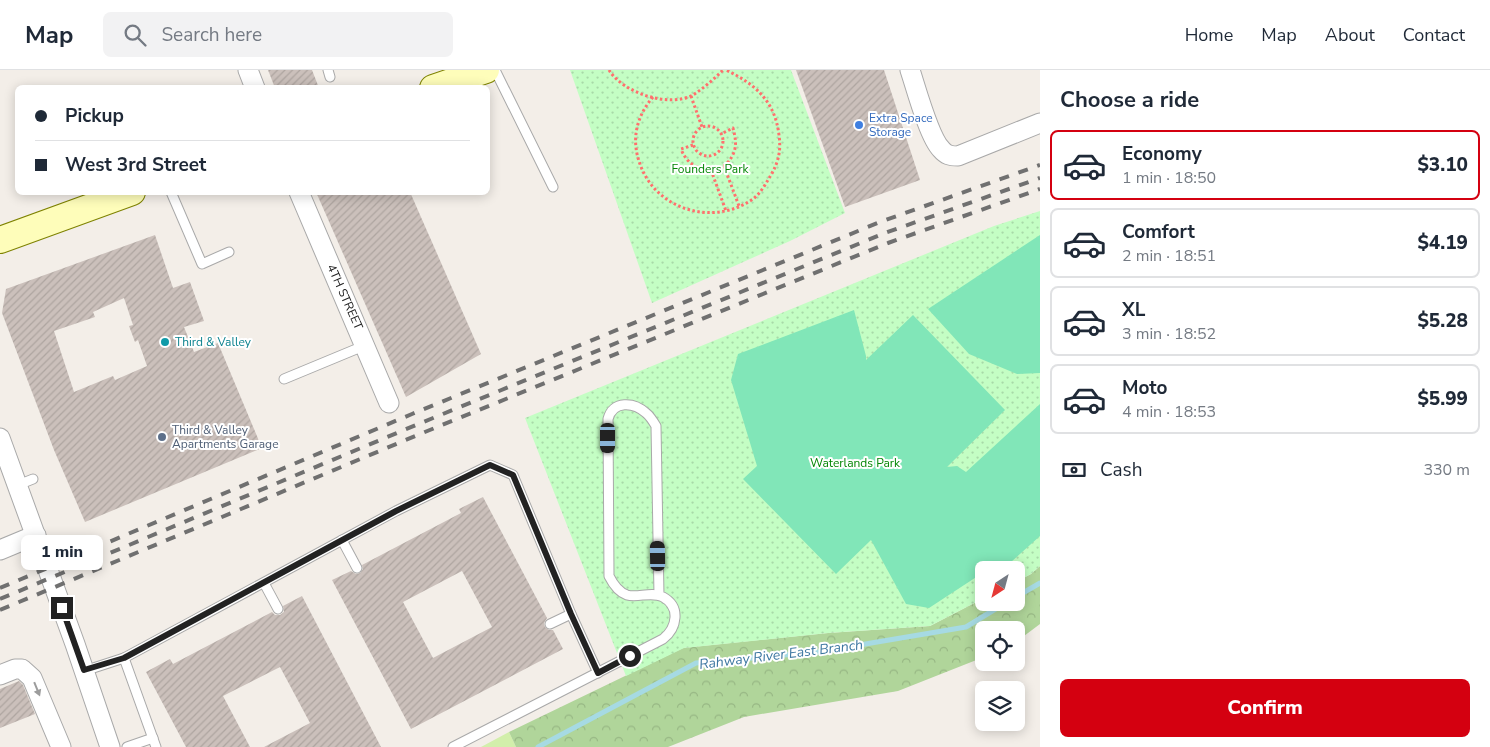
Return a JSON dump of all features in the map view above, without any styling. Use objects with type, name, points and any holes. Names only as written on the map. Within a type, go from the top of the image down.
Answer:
[{"type":"main road","points":[[442,85],[486,70]]},
{"type":"main road","points":[[0,240],[124,195]]},
{"type":"street","points":[[248,70],[254,85]]},
{"type":"street","points":[[910,70],[933,137],[940,148],[949,156],[958,156],[1040,123]]},
{"type":"street","name":"4TH STREET","points":[[300,195],[366,345],[389,403]]},
{"type":"street","points":[[1,443],[26,482],[36,535],[110,747]]},
{"type":"street","points":[[0,550],[36,535]]},
{"type":"street","points":[[0,675],[15,669],[22,669],[32,678],[61,747]]},
{"type":"lane","points":[[495,70],[553,187]]},
{"type":"lane","points":[[172,195],[202,264],[229,252]]},
{"type":"lane","points":[[284,379],[366,345]]},
{"type":"lane","points":[[453,747],[598,673],[668,635],[674,628],[676,615],[667,601],[659,596],[629,595],[617,588],[609,576],[608,419],[609,414],[619,405],[630,404],[639,408],[647,413],[656,426],[659,596]]},
{"type":"lane","points":[[84,670],[124,658],[396,511],[490,465],[513,475],[571,614],[598,673]]},
{"type":"lane","points":[[342,540],[357,568]]},
{"type":"lane","points":[[264,583],[278,609]]},
{"type":"lane","points":[[550,624],[571,614]]},
{"type":"lane","points":[[124,658],[155,742],[126,747]]},
{"type":"path","points":[[609,70],[630,88],[653,97],[670,100],[691,96],[725,70],[745,79],[762,95],[777,121],[780,153],[765,186],[754,198],[739,206],[726,211],[712,213],[694,212],[678,207],[664,198],[651,185],[643,172],[637,157],[635,139],[637,122],[642,111],[653,97]]},
{"type":"path","points":[[691,96],[702,127]]},
{"type":"path","points":[[702,127],[713,127],[721,134],[723,144],[718,153],[713,156],[708,157],[699,154],[692,145],[695,132],[702,127]]},
{"type":"path","points":[[692,145],[681,149],[683,156],[691,164],[700,169],[711,170],[724,166],[734,152],[736,141],[733,128],[721,134]]},
{"type":"path","points":[[724,166],[739,206]]},
{"type":"path","points":[[711,170],[726,211]]},
{"type":"green space","name":"Founders Park","points":[[570,70],[791,70],[845,213],[790,241],[652,303]]},
{"type":"green space","name":"Waterlands Park","points":[[1040,211],[1040,566],[1025,577],[1025,561],[975,561],[975,603],[930,626],[828,633],[684,648],[626,676],[525,418],[994,226]]},
{"type":"green space","points":[[1040,235],[1040,373],[1017,374],[969,354],[928,309]]},
{"type":"green space","points":[[854,310],[866,360],[913,315],[1005,410],[947,467],[957,466],[966,472],[1040,404],[1040,536],[1012,561],[975,561],[975,578],[929,608],[906,604],[871,540],[836,574],[743,479],[757,466],[731,380],[738,354]]},
{"type":"green space","points":[[1040,566],[1040,624],[1025,635],[1025,621],[975,621],[975,661],[898,691],[744,717],[668,747],[516,747],[509,732],[683,648],[828,633],[930,626],[975,603],[975,611],[1025,611],[1025,577]]},
{"type":"green space","points":[[509,732],[516,747],[481,747]]},
{"type":"building","points":[[268,70],[312,70],[318,85],[274,85]]},
{"type":"building","name":"Extra Space Storage","points":[[796,70],[884,70],[920,180],[845,207]]},
{"type":"building","points":[[317,195],[411,195],[481,354],[406,397]]},
{"type":"building","points":[[155,235],[173,288],[190,282],[204,321],[184,327],[194,352],[218,343],[262,448],[85,522],[54,450],[2,313],[6,289]],"holes":[[[124,298],[133,325],[129,326],[135,342],[138,340],[147,366],[115,380],[113,376],[74,392],[54,331],[95,317],[93,312]]]},
{"type":"building","points":[[483,497],[547,618],[544,623],[545,627],[553,630],[563,649],[411,729],[332,580],[351,571],[356,574],[360,573],[363,569],[362,565],[461,513],[459,509]],"holes":[[[462,571],[492,627],[433,658],[403,602]]]},
{"type":"building","points":[[302,596],[381,747],[264,747],[310,723],[280,667],[223,696],[250,747],[186,747],[146,672],[170,659],[173,664],[272,612],[275,615],[280,615],[284,612],[283,606]]},
{"type":"building","points":[[19,681],[23,685],[35,714],[0,728],[0,689]]},
{"type":"waterway","name":"Rahway River East Branch","points":[[1025,592],[1040,583]]},
{"type":"waterway","name":"Rahway River East Branch","points":[[538,747],[696,663],[818,652],[966,627],[992,611]]},
{"type":"railway","points":[[0,588],[412,414],[880,222],[1040,165]]},
{"type":"railway","points":[[0,599],[416,425],[885,233],[1040,178]]},
{"type":"railway","points":[[0,610],[420,434],[888,243],[1040,189]]},
{"type":"place","name":"Extra Space Storage","points":[[859,125]]},
{"type":"place","name":"Third & Valley","points":[[165,342]]},
{"type":"place","name":"Third & Valley Apartments Garage","points":[[162,437]]},
{"type":"route","points":[[62,608],[84,670],[124,658],[396,511],[490,465],[513,475],[571,614],[598,673],[630,656]]}]
